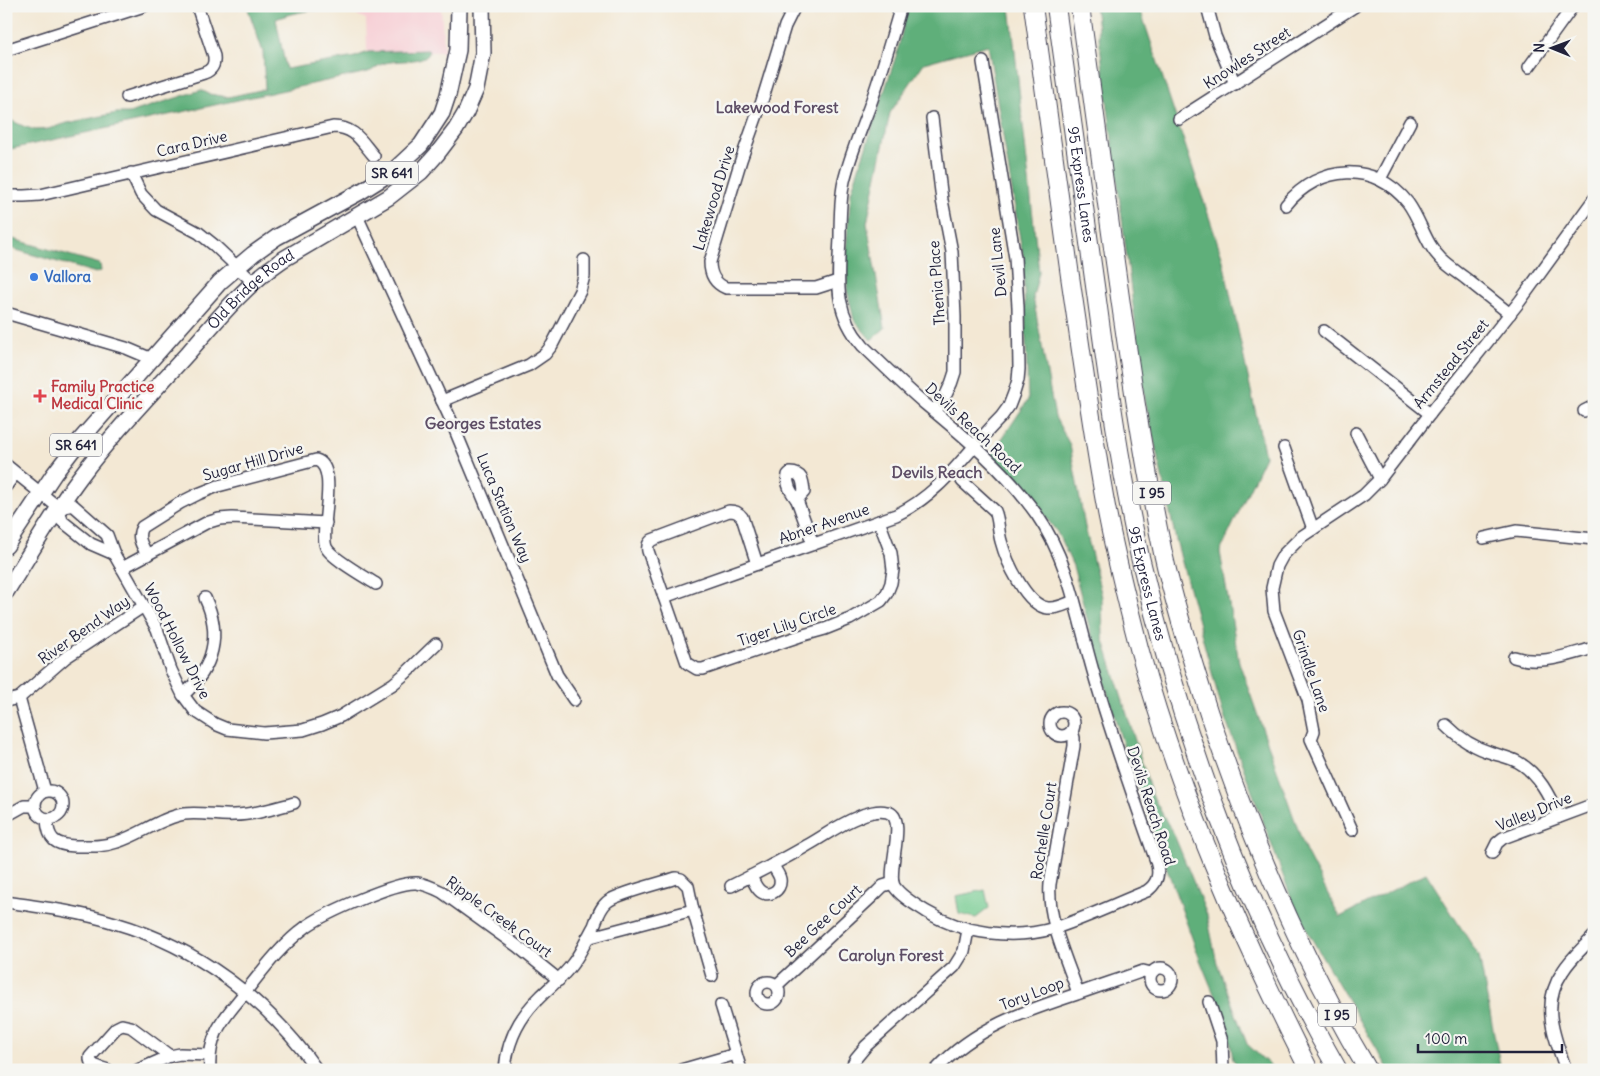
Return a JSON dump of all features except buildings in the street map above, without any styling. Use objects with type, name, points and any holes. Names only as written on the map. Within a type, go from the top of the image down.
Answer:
[{"type":"highway","points":[[1033,6],[1091,421],[1104,499],[1140,648],[1184,791],[1210,858],[1261,973],[1309,1070]]},
{"type":"highway","name":"95 Express Lanes","points":[[1056,6],[1114,420],[1140,556],[1159,633],[1200,766],[1225,831],[1274,945],[1308,1016],[1338,1070]]},
{"type":"highway","name":"I 95","points":[[1080,6],[1134,397],[1164,555],[1193,664],[1222,753],[1278,894],[1308,959],[1368,1070]]},
{"type":"main road","points":[[460,9],[482,10]]},
{"type":"main road","name":"Old Bridge Road","points":[[6,546],[54,474],[81,439],[220,282],[237,266],[277,237],[360,192],[392,172],[421,146],[442,113],[448,95],[458,50],[460,9]]},
{"type":"main road","name":"Old Bridge Road","points":[[6,592],[58,508],[102,449],[253,282],[282,260],[389,197],[421,172],[456,129],[472,101],[481,70],[483,46],[482,10]]},
{"type":"street","points":[[6,50],[144,6]]},
{"type":"street","points":[[127,97],[204,73],[212,68],[214,56],[197,6]]},
{"type":"street","name":"Lakewood Drive","points":[[795,6],[785,26],[762,101],[741,160],[710,262],[710,269],[716,282],[726,288],[816,288],[838,281]]},
{"type":"street","name":"Devils Reach Road","points":[[901,6],[881,74],[857,137],[844,182],[841,200],[838,281],[841,309],[847,324],[857,340],[974,446],[1022,495],[1050,534],[1061,556],[1092,670],[1158,867],[1158,879],[1154,886],[1147,891],[1056,927]]},
{"type":"street","points":[[1207,6],[1218,43],[1234,84]]},
{"type":"street","name":"Knowles Street","points":[[1180,119],[1355,6]]},
{"type":"street","points":[[1529,68],[1573,6]]},
{"type":"street","name":"Devil Lane","points":[[974,446],[1009,406],[1019,369],[1015,258],[983,62]]},
{"type":"street","name":"Thenia Place","points":[[932,118],[942,200],[952,252],[955,317],[955,372],[949,391],[943,402],[934,411]]},
{"type":"street","points":[[1380,179],[1410,122]]},
{"type":"street","name":"Cara Drive","points":[[6,196],[32,196],[333,127],[344,128],[354,132],[374,156]]},
{"type":"street","points":[[131,173],[141,194],[156,210],[199,233],[253,282]]},
{"type":"street","points":[[1286,205],[1299,191],[1323,177],[1336,174],[1359,173],[1380,179],[1398,192],[1408,203],[1424,235],[1441,260],[1510,314]]},
{"type":"street","name":"Armstead Street","points":[[1313,528],[1364,495],[1380,478],[1510,314],[1594,199]]},
{"type":"street","name":"Luca Station Way","points":[[357,216],[454,427],[557,675],[574,700]]},
{"type":"street","points":[[442,401],[529,365],[545,354],[557,336],[580,291],[584,276],[584,260]]},
{"type":"street","points":[[6,313],[126,348],[152,360]]},
{"type":"street","points":[[1324,331],[1430,414]]},
{"type":"street","points":[[1356,433],[1380,478]]},
{"type":"street","name":"Abner Avenue","points":[[664,597],[908,509],[936,488],[974,446]]},
{"type":"street","points":[[1284,448],[1313,528]]},
{"type":"street","name":"Sugar Hill Drive","points":[[146,555],[139,537],[142,527],[180,503],[218,486],[316,460],[321,461],[326,469],[328,494],[326,546],[329,552],[376,584]]},
{"type":"street","points":[[6,465],[58,508],[62,521],[91,544],[114,554]]},
{"type":"street","points":[[6,486],[15,474]]},
{"type":"street","points":[[962,481],[995,511],[998,516],[1001,542],[1012,572],[1036,603],[1047,608],[1054,608],[1074,601]]},
{"type":"street","points":[[797,500],[812,544]]},
{"type":"street","name":"Wood Hollow Drive","points":[[58,508],[73,505],[107,535],[114,554],[157,629],[183,695],[195,711],[215,724],[227,729],[281,733],[303,730],[322,724],[340,716],[393,684],[406,674],[436,644]]},
{"type":"street","name":"Tiger Lily Circle","points":[[757,564],[742,517],[734,511],[729,511],[649,542],[647,546],[648,551],[687,663],[691,667],[703,669],[825,629],[866,611],[880,601],[887,593],[893,570],[892,559],[879,521]]},
{"type":"street","points":[[122,568],[206,523],[219,519],[326,523]]},
{"type":"street","name":"Grindle Lane","points":[[1313,528],[1291,545],[1283,555],[1274,576],[1272,601],[1274,611],[1308,700],[1314,731],[1311,739],[1352,830]]},
{"type":"street","points":[[1484,538],[1516,531],[1594,539]]},
{"type":"street","points":[[183,695],[201,677],[212,650],[214,623],[205,598]]},
{"type":"street","name":"River Bend Way","points":[[19,698],[65,658],[144,606]]},
{"type":"street","points":[[1514,657],[1524,661],[1546,661],[1594,648]]},
{"type":"street","points":[[6,701],[19,698],[45,791]]},
{"type":"street","points":[[1446,725],[1465,741],[1479,749],[1506,757],[1530,770],[1547,791],[1560,817]]},
{"type":"street","name":"Rochelle Court","points":[[1072,731],[1074,746],[1050,890],[1051,908],[1056,927],[1078,993]]},
{"type":"street","points":[[45,791],[57,793],[63,804],[59,815],[51,819],[47,819],[37,813],[34,806],[37,797],[45,791]]},
{"type":"street","points":[[47,819],[48,831],[52,839],[58,844],[65,846],[92,846],[119,842],[176,816],[187,814],[251,814],[294,803]]},
{"type":"street","points":[[6,816],[24,806],[34,806]]},
{"type":"street","name":"Valley Drive","points":[[1492,853],[1497,843],[1503,838],[1589,806],[1594,806]]},
{"type":"street","points":[[731,886],[855,818],[874,812],[886,811],[892,813],[897,822],[893,883],[895,888],[914,904],[932,915],[968,930],[1028,933],[1056,927]]},
{"type":"street","points":[[751,876],[760,891],[768,894],[772,893],[778,888],[780,880],[772,865]]},
{"type":"street","points":[[505,1070],[508,1050],[515,1029],[540,997],[573,964],[602,908],[614,898],[676,878],[681,879],[688,886],[712,976]]},
{"type":"street","name":"Ripple Creek Court","points":[[210,1070],[212,1046],[220,1026],[277,953],[308,926],[325,916],[399,885],[416,883],[442,892],[517,946],[559,980]]},
{"type":"street","name":"Bee Gee Court","points":[[777,985],[876,892],[883,886],[893,883]]},
{"type":"street","points":[[6,902],[75,913],[113,922],[169,943],[224,975],[246,991],[289,1034],[318,1070]]},
{"type":"street","points":[[587,938],[693,910]]},
{"type":"street","points":[[850,1070],[856,1058],[866,1046],[954,968],[964,950],[968,930]]},
{"type":"street","points":[[1566,1070],[1552,1028],[1550,1005],[1552,994],[1557,980],[1564,969],[1594,936]]},
{"type":"street","name":"Tory Loop","points":[[936,1070],[958,1050],[985,1030],[1006,1019],[1143,971],[1151,973]]},
{"type":"street","points":[[1209,1002],[1222,1041],[1223,1070]]},
{"type":"street","points":[[721,1005],[741,1070]]},
{"type":"street","points":[[108,1070],[92,1064],[90,1057],[116,1028],[122,1025],[131,1027],[170,1056]]},
{"type":"street","points":[[138,1070],[170,1056],[180,1054],[210,1055]]},
{"type":"street","points":[[681,1070],[736,1054]]},
{"type":"shaded area","points":[[356,6],[441,6],[444,52],[367,52],[366,19],[357,15]]},
{"type":"green space","points":[[247,6],[352,6],[345,11],[329,9],[310,10],[276,19],[286,69],[355,57],[368,52],[428,50],[429,53],[420,59],[382,64],[368,72],[6,150],[6,118],[35,130],[48,129],[67,123],[117,113],[129,113],[201,90],[209,94],[228,97],[265,89],[263,52]]},
{"type":"green space","points":[[908,6],[1010,6],[1039,272],[1033,297],[1055,417],[1070,445],[1085,527],[1102,597],[1103,637],[1152,795],[1175,837],[1207,915],[1217,963],[1247,1044],[1275,1070],[1242,1070],[1233,1060],[1228,1028],[1200,960],[1128,761],[1104,682],[1073,566],[1057,532],[1016,479],[991,455],[1028,400],[1023,257],[988,45],[924,63],[890,113],[867,223],[885,328],[871,340],[854,320],[847,290],[847,237],[851,192],[897,53]]},
{"type":"green space","points":[[1095,6],[1139,6],[1222,256],[1265,456],[1220,552],[1239,662],[1306,852],[1340,917],[1426,873],[1479,956],[1501,1070],[1389,1070],[1309,934],[1292,900],[1222,710],[1176,540],[1145,400]]},
{"type":"green space","points":[[6,237],[100,264],[101,271],[96,273],[6,247]]},
{"type":"green space","points":[[985,890],[989,908],[976,918],[959,914],[956,896]]},
{"type":"place","name":"Vallora","points":[[34,277]]},
{"type":"place","name":"Family Practice Medical Clinic","points":[[40,396]]},
{"type":"district","name":"Lakewood Forest","points":[[777,107]]},
{"type":"district","name":"Georges Estates","points":[[483,423]]},
{"type":"district","name":"Devils Reach","points":[[937,472]]},
{"type":"district","name":"Carolyn Forest","points":[[891,955]]}]
